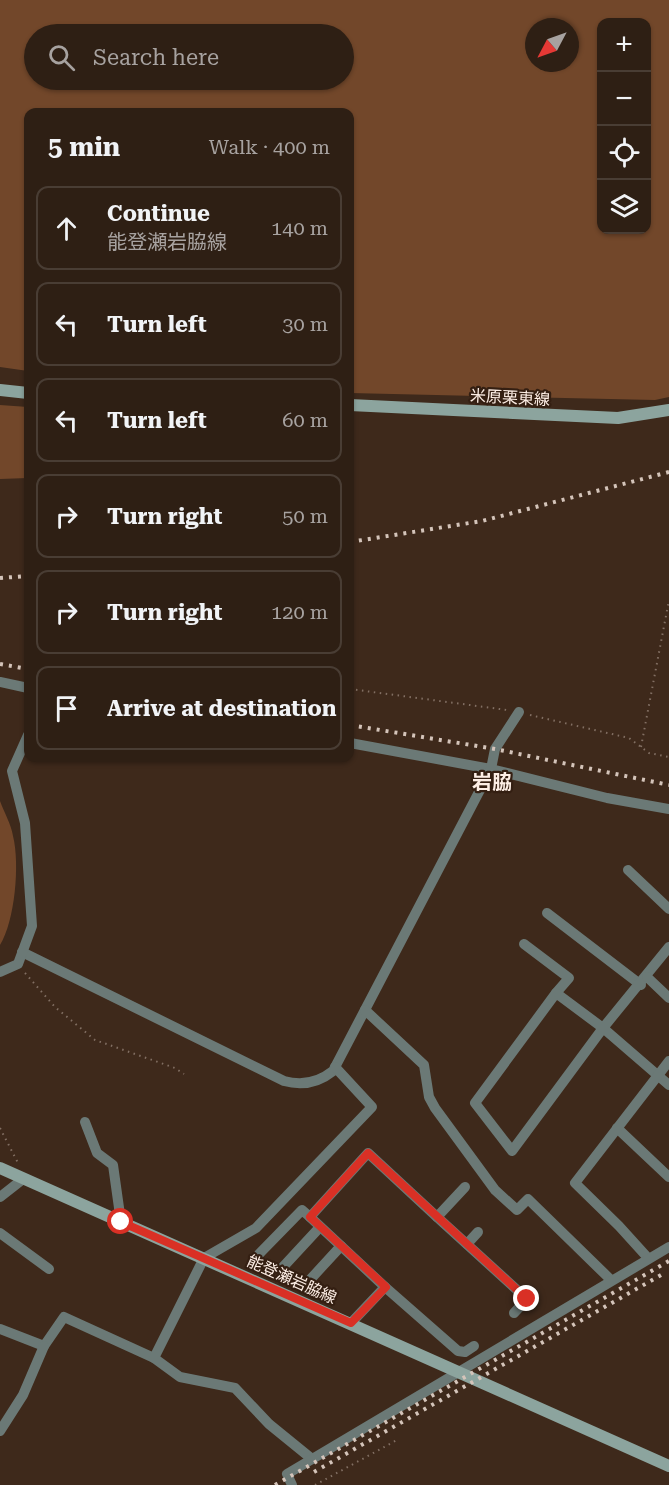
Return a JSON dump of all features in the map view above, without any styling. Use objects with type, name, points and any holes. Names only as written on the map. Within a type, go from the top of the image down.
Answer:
[{"type":"main road","points":[[0,390],[24,393]]},
{"type":"main road","name":"米原栗東線","points":[[354,405],[497,414],[618,418],[669,410]]},
{"type":"main road","name":"能登瀬岩脇線","points":[[0,1168],[669,1466]]},
{"type":"street","points":[[0,682],[24,687]]},
{"type":"street","points":[[22,952],[284,1081],[296,1084],[321,1080],[335,1067],[491,769],[495,749],[519,712]]},
{"type":"street","points":[[0,972],[18,964],[32,926],[25,823],[12,771],[24,744]]},
{"type":"street","points":[[354,744],[491,769],[607,798],[665,808],[669,816]]},
{"type":"street","points":[[628,870],[669,909]]},
{"type":"street","points":[[547,913],[669,998]]},
{"type":"street","points":[[524,944],[569,978],[475,1103],[512,1151],[603,1028],[644,981],[669,947]]},
{"type":"street","points":[[556,993],[603,1028],[669,1085]]},
{"type":"street","points":[[365,1010],[424,1065],[430,1101],[495,1190],[517,1210],[528,1199],[611,1280]]},
{"type":"street","points":[[648,1258],[619,1226],[575,1184],[669,1061]]},
{"type":"street","points":[[154,1358],[204,1258],[256,1228],[372,1107],[335,1067]]},
{"type":"street","points":[[85,1122],[97,1153],[112,1165],[121,1222]]},
{"type":"street","points":[[617,1128],[669,1177]]},
{"type":"street","points":[[310,1217],[368,1153],[527,1299],[514,1313]]},
{"type":"street","points":[[0,1197],[23,1179]]},
{"type":"street","points":[[437,1217],[465,1187]]},
{"type":"street","points":[[259,1254],[302,1210],[458,1351],[465,1352],[474,1346]]},
{"type":"street","points":[[283,1267],[320,1227]]},
{"type":"street","points":[[466,1244],[478,1232]]},
{"type":"street","points":[[0,1233],[49,1269]]},
{"type":"street","points":[[307,1282],[341,1246]]},
{"type":"street","points":[[292,1485],[287,1474],[669,1247]]},
{"type":"street","points":[[351,1323],[386,1287]]},
{"type":"street","points":[[0,1431],[23,1395],[44,1346],[64,1317],[154,1358],[180,1377],[235,1388],[269,1424],[312,1459]]},
{"type":"street","points":[[0,1329],[44,1346]]},
{"type":"path","points":[[640,747],[669,600]]},
{"type":"path","points":[[354,690],[519,712],[629,738],[649,753],[669,757]]},
{"type":"path","points":[[18,964],[56,1007],[95,1040],[175,1068],[184,1074]]},
{"type":"path","points":[[0,1128],[23,1179]]},
{"type":"path","points":[[315,1485],[398,1440]]},
{"type":"shaded area","points":[[0,0],[669,0],[669,397],[655,400],[354,393],[354,108],[24,108],[24,370],[0,367]]},
{"type":"shaded area","points":[[0,405],[24,407],[24,478],[0,479]]},
{"type":"shaded area","points":[[0,801],[12,832],[16,876],[13,907],[0,945]]},
{"type":"railway","points":[[354,541],[482,521],[669,472]]},
{"type":"railway","points":[[0,578],[24,576]]},
{"type":"railway","points":[[0,664],[24,668]]},
{"type":"railway","points":[[354,726],[495,749],[669,785]]},
{"type":"railway","points":[[275,1485],[669,1261]]},
{"type":"railway","points":[[314,1472],[661,1275]]},
{"type":"district","name":"岩脇","points":[[492,782]]},
{"type":"route","points":[[121,1222],[351,1323],[386,1287],[310,1217],[368,1153],[527,1299]]}]
